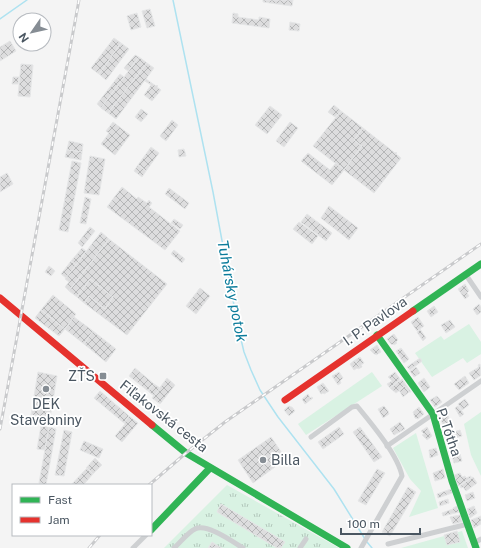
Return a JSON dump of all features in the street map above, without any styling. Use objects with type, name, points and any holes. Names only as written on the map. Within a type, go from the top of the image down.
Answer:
[{"type":"street","name":"I. P. Pavlova","points":[[285,400],[481,264]]},
{"type":"street","points":[[466,275],[481,297]]},
{"type":"street","name":"Fiľakovská cesta","points":[[0,298],[186,453],[347,548]]},
{"type":"street","name":"P. Tótha","points":[[377,335],[433,414],[452,481],[475,546]]},
{"type":"street","points":[[387,446],[481,381]]},
{"type":"street","points":[[311,437],[352,407],[357,406],[387,446],[400,468],[402,476],[362,546]]},
{"type":"street","points":[[152,529],[210,468]]},
{"type":"street","points":[[388,544],[468,524]]},
{"type":"street","points":[[174,548],[200,527],[208,529],[243,548]]},
{"type":"street","points":[[133,548],[145,536]]},
{"type":"street","points":[[300,548],[306,539]]},
{"type":"street","points":[[475,546],[481,539]]},
{"type":"green space","points":[[469,324],[481,342],[481,354],[467,363],[463,358],[432,377],[415,353],[441,336],[444,340]]},
{"type":"green space","points":[[372,372],[382,386],[306,435],[298,424]]},
{"type":"green space","points":[[481,412],[481,476],[471,455],[464,424]]},
{"type":"green space","points":[[416,433],[438,508],[409,517],[421,491],[410,479],[393,448]]},
{"type":"green space","points":[[227,485],[339,548],[164,548]]},
{"type":"green space","points":[[462,531],[468,548],[401,548]]},
{"type":"building","points":[[263,0],[293,0],[292,6],[263,2]]},
{"type":"building","points":[[150,9],[155,26],[147,28],[142,11]]},
{"type":"building","points":[[137,13],[141,27],[131,30],[127,16]]},
{"type":"building","points":[[233,13],[238,14],[238,17],[259,20],[259,17],[270,19],[269,28],[232,23]]},
{"type":"building","points":[[290,22],[300,24],[299,31],[289,30]]},
{"type":"building","points":[[114,38],[121,43],[99,74],[91,68]]},
{"type":"building","points":[[10,41],[12,44],[12,52],[14,52],[0,61],[0,47]]},
{"type":"building","points":[[121,43],[129,49],[106,80],[99,74]]},
{"type":"building","points":[[135,55],[139,57],[128,71],[124,68]]},
{"type":"building","points":[[139,57],[147,63],[108,113],[101,108]]},
{"type":"building","points":[[147,63],[154,68],[116,119],[108,113]]},
{"type":"building","points":[[21,64],[33,65],[30,97],[18,96]]},
{"type":"building","points":[[120,74],[124,77],[101,108],[97,104]]},
{"type":"building","points":[[13,77],[19,77],[18,84],[12,84]]},
{"type":"building","points":[[146,79],[156,86],[157,85],[157,87],[161,90],[152,101],[144,95],[151,85],[145,81]]},
{"type":"building","points":[[334,105],[341,111],[335,117],[328,112]]},
{"type":"building","points":[[270,106],[282,115],[267,134],[255,125]]},
{"type":"building","points":[[141,109],[148,114],[141,122],[135,117]]},
{"type":"building","points":[[341,111],[363,128],[354,140],[362,146],[344,170],[313,146]]},
{"type":"building","points":[[172,120],[178,125],[166,141],[160,136]]},
{"type":"building","points":[[113,122],[130,135],[115,155],[101,144],[109,133],[106,131]]},
{"type":"building","points":[[290,122],[298,128],[284,147],[276,141]]},
{"type":"building","points":[[363,128],[395,153],[396,152],[396,154],[401,158],[374,193],[344,170],[362,146],[354,140]]},
{"type":"building","points":[[69,141],[83,144],[82,152],[67,150]]},
{"type":"building","points":[[151,147],[159,153],[146,171],[138,165]]},
{"type":"building","points":[[184,149],[186,156],[179,157],[178,150]]},
{"type":"building","points":[[67,150],[82,152],[81,160],[65,157]]},
{"type":"building","points":[[308,153],[330,170],[336,163],[344,170],[332,185],[301,161]]},
{"type":"building","points":[[90,156],[105,159],[99,195],[84,193]]},
{"type":"building","points":[[72,161],[81,163],[68,232],[59,230]]},
{"type":"building","points":[[138,165],[146,171],[142,177],[134,171]]},
{"type":"building","points":[[7,173],[13,184],[0,192],[0,177]]},
{"type":"building","points":[[122,187],[137,199],[138,197],[147,203],[149,200],[152,203],[149,207],[180,231],[165,250],[107,207]]},
{"type":"building","points":[[169,188],[189,203],[185,209],[165,194]]},
{"type":"building","points":[[85,197],[91,199],[86,224],[80,223]]},
{"type":"building","points":[[329,206],[358,228],[349,240],[321,218]]},
{"type":"building","points":[[307,214],[332,233],[326,241],[301,222]]},
{"type":"building","points":[[174,219],[183,225],[180,229],[171,223]]},
{"type":"building","points":[[299,222],[318,236],[312,244],[293,229]]},
{"type":"building","points":[[90,227],[95,231],[82,247],[78,243]]},
{"type":"building","points":[[101,232],[109,239],[69,291],[65,287],[69,282],[65,279]]},
{"type":"building","points":[[109,239],[167,284],[127,335],[84,303],[89,296],[105,309],[113,297],[90,279],[77,297],[69,291]]},
{"type":"building","points":[[82,248],[86,251],[76,265],[71,261]]},
{"type":"building","points":[[174,250],[185,259],[182,263],[171,254]]},
{"type":"building","points":[[71,261],[76,265],[66,278],[61,274]]},
{"type":"building","points":[[49,266],[55,271],[51,276],[45,272]]},
{"type":"building","points":[[90,279],[113,297],[105,309],[89,296],[84,303],[77,297]]},
{"type":"building","points":[[465,284],[469,291],[467,293],[469,296],[465,299],[458,289]]},
{"type":"building","points":[[200,288],[210,296],[196,314],[186,306]]},
{"type":"building","points":[[53,295],[76,314],[65,329],[41,310]]},
{"type":"building","points":[[479,304],[481,307],[481,312],[477,315],[473,309]]},
{"type":"building","points":[[434,306],[438,312],[431,317],[427,311]]},
{"type":"building","points":[[41,310],[65,329],[59,336],[35,318]]},
{"type":"building","points":[[74,317],[93,331],[84,344],[65,329]]},
{"type":"building","points":[[418,317],[424,326],[417,331],[411,322]]},
{"type":"building","points":[[450,320],[455,327],[446,333],[441,325]]},
{"type":"building","points":[[420,329],[426,338],[423,341],[417,332]]},
{"type":"building","points":[[93,331],[116,349],[106,362],[84,344]]},
{"type":"building","points":[[394,334],[398,340],[396,342],[397,343],[392,345],[387,339]]},
{"type":"building","points":[[377,345],[381,352],[376,355],[370,350]]},
{"type":"building","points":[[401,348],[409,359],[404,363],[396,351]]},
{"type":"building","points":[[360,357],[364,363],[360,368],[355,360]]},
{"type":"building","points":[[420,358],[422,361],[410,370],[407,367]]},
{"type":"building","points":[[355,360],[360,368],[354,370],[350,364]]},
{"type":"building","points":[[480,364],[481,375],[474,380],[469,373],[479,367],[478,365]]},
{"type":"building","points":[[416,367],[420,373],[414,377],[410,371]]},
{"type":"building","points":[[135,368],[154,384],[148,391],[129,376]]},
{"type":"building","points":[[38,372],[57,376],[50,418],[31,415]]},
{"type":"building","points":[[339,372],[343,378],[340,381],[341,383],[338,385],[332,376]]},
{"type":"building","points":[[395,372],[400,379],[390,388],[387,384],[392,381],[388,377]]},
{"type":"building","points":[[465,376],[469,383],[459,390],[454,384]]},
{"type":"building","points":[[167,378],[175,385],[160,404],[152,398]]},
{"type":"building","points":[[424,378],[430,387],[424,392],[418,383]]},
{"type":"building","points":[[402,379],[411,392],[409,392],[405,386],[396,393],[390,388]]},
{"type":"building","points":[[323,383],[329,391],[321,394],[317,387]]},
{"type":"building","points":[[154,384],[160,388],[154,396],[148,391]]},
{"type":"building","points":[[405,386],[409,392],[403,397],[399,390]]},
{"type":"building","points":[[100,391],[129,416],[124,423],[94,398]]},
{"type":"building","points":[[308,394],[310,398],[313,398],[305,404],[302,399]]},
{"type":"building","points":[[437,396],[442,402],[435,407],[430,400]]},
{"type":"building","points":[[465,399],[469,405],[462,410],[458,404]]},
{"type":"building","points":[[289,406],[295,411],[289,416],[284,410]]},
{"type":"building","points":[[384,406],[389,414],[383,418],[378,409]]},
{"type":"building","points":[[458,406],[464,414],[460,417],[455,408]]},
{"type":"building","points":[[419,407],[424,414],[418,419],[415,418],[413,412]]},
{"type":"building","points":[[447,414],[451,422],[443,425],[440,417]]},
{"type":"building","points":[[129,416],[138,423],[122,442],[115,436],[125,424],[124,423]]},
{"type":"building","points":[[400,422],[405,429],[394,435],[390,429]]},
{"type":"building","points":[[41,426],[49,427],[45,450],[37,449]]},
{"type":"building","points":[[49,427],[56,429],[46,484],[39,483]]},
{"type":"building","points":[[339,427],[344,434],[323,449],[318,442]]},
{"type":"building","points":[[360,427],[382,457],[374,462],[353,432]]},
{"type":"building","points":[[427,427],[432,436],[427,440],[422,435],[424,434],[421,431]]},
{"type":"building","points":[[453,428],[454,432],[460,430],[462,436],[454,438],[453,434],[444,436],[443,432]]},
{"type":"building","points":[[64,430],[72,432],[64,476],[55,475]]},
{"type":"building","points":[[271,437],[286,459],[253,483],[238,460]]},
{"type":"building","points":[[454,438],[456,445],[449,447],[447,441]]},
{"type":"building","points":[[84,441],[103,449],[99,458],[80,450]]},
{"type":"building","points":[[436,448],[438,455],[430,458],[429,450]]},
{"type":"building","points":[[460,454],[462,461],[454,463],[452,456]]},
{"type":"building","points":[[95,458],[102,465],[93,474],[86,468]]},
{"type":"building","points":[[87,468],[93,474],[84,484],[72,484]]},
{"type":"building","points":[[377,469],[385,473],[366,505],[358,501]]},
{"type":"building","points":[[443,469],[445,478],[435,481],[433,473]]},
{"type":"building","points":[[460,473],[462,477],[465,476],[466,478],[471,476],[471,478],[458,486],[454,475]]},
{"type":"building","points":[[473,477],[477,483],[466,491],[463,487],[461,488],[460,486]]},
{"type":"building","points":[[408,487],[416,492],[390,536],[382,532]]},
{"type":"building","points":[[451,489],[452,493],[438,498],[437,494]]},
{"type":"building","points":[[473,492],[475,498],[467,501],[465,495]]},
{"type":"building","points":[[448,499],[449,503],[440,506],[439,502]]},
{"type":"building","points":[[221,504],[285,542],[281,548],[277,548],[217,512]]},
{"type":"building","points":[[457,506],[459,512],[443,516],[442,513]]},
{"type":"building","points":[[474,506],[477,513],[470,518],[467,509]]},
{"type":"building","points":[[460,515],[462,522],[453,524],[450,517]]},
{"type":"building","points":[[481,516],[481,524],[474,528],[471,520]]},
{"type":"building","points":[[457,531],[460,542],[447,545],[444,535]]},
{"type":"building","points":[[212,542],[218,546],[222,548],[208,548]]},
{"type":"waterway","points":[[0,19],[27,0]]},
{"type":"waterway","name":"Tuhársky potok","points":[[173,0],[213,192],[244,352],[260,390],[278,417],[334,489],[365,539]]},
{"type":"waterway","name":"Tuhársky potok","points":[[367,542],[372,548]]},
{"type":"railway","points":[[0,429],[79,0]]},
{"type":"railway","points":[[150,484],[225,422],[481,244]]},
{"type":"railway","points":[[89,548],[99,536]]},
{"type":"traffic: fast","points":[[413,311],[481,264]]},
{"type":"traffic: fast","points":[[377,335],[433,414],[452,481],[476,548]]},
{"type":"traffic: fast","points":[[152,425],[186,453],[347,548]]},
{"type":"traffic: fast","points":[[152,529],[210,468]]},
{"type":"traffic: jam","points":[[0,298],[152,425]]},
{"type":"traffic: jam","points":[[285,400],[413,311]]},
{"type":"place","name":"ZŤS","points":[[103,376]]},
{"type":"place","name":"DEK Stavebniny","points":[[46,389]]},
{"type":"place","name":"Billa","points":[[263,460]]}]
